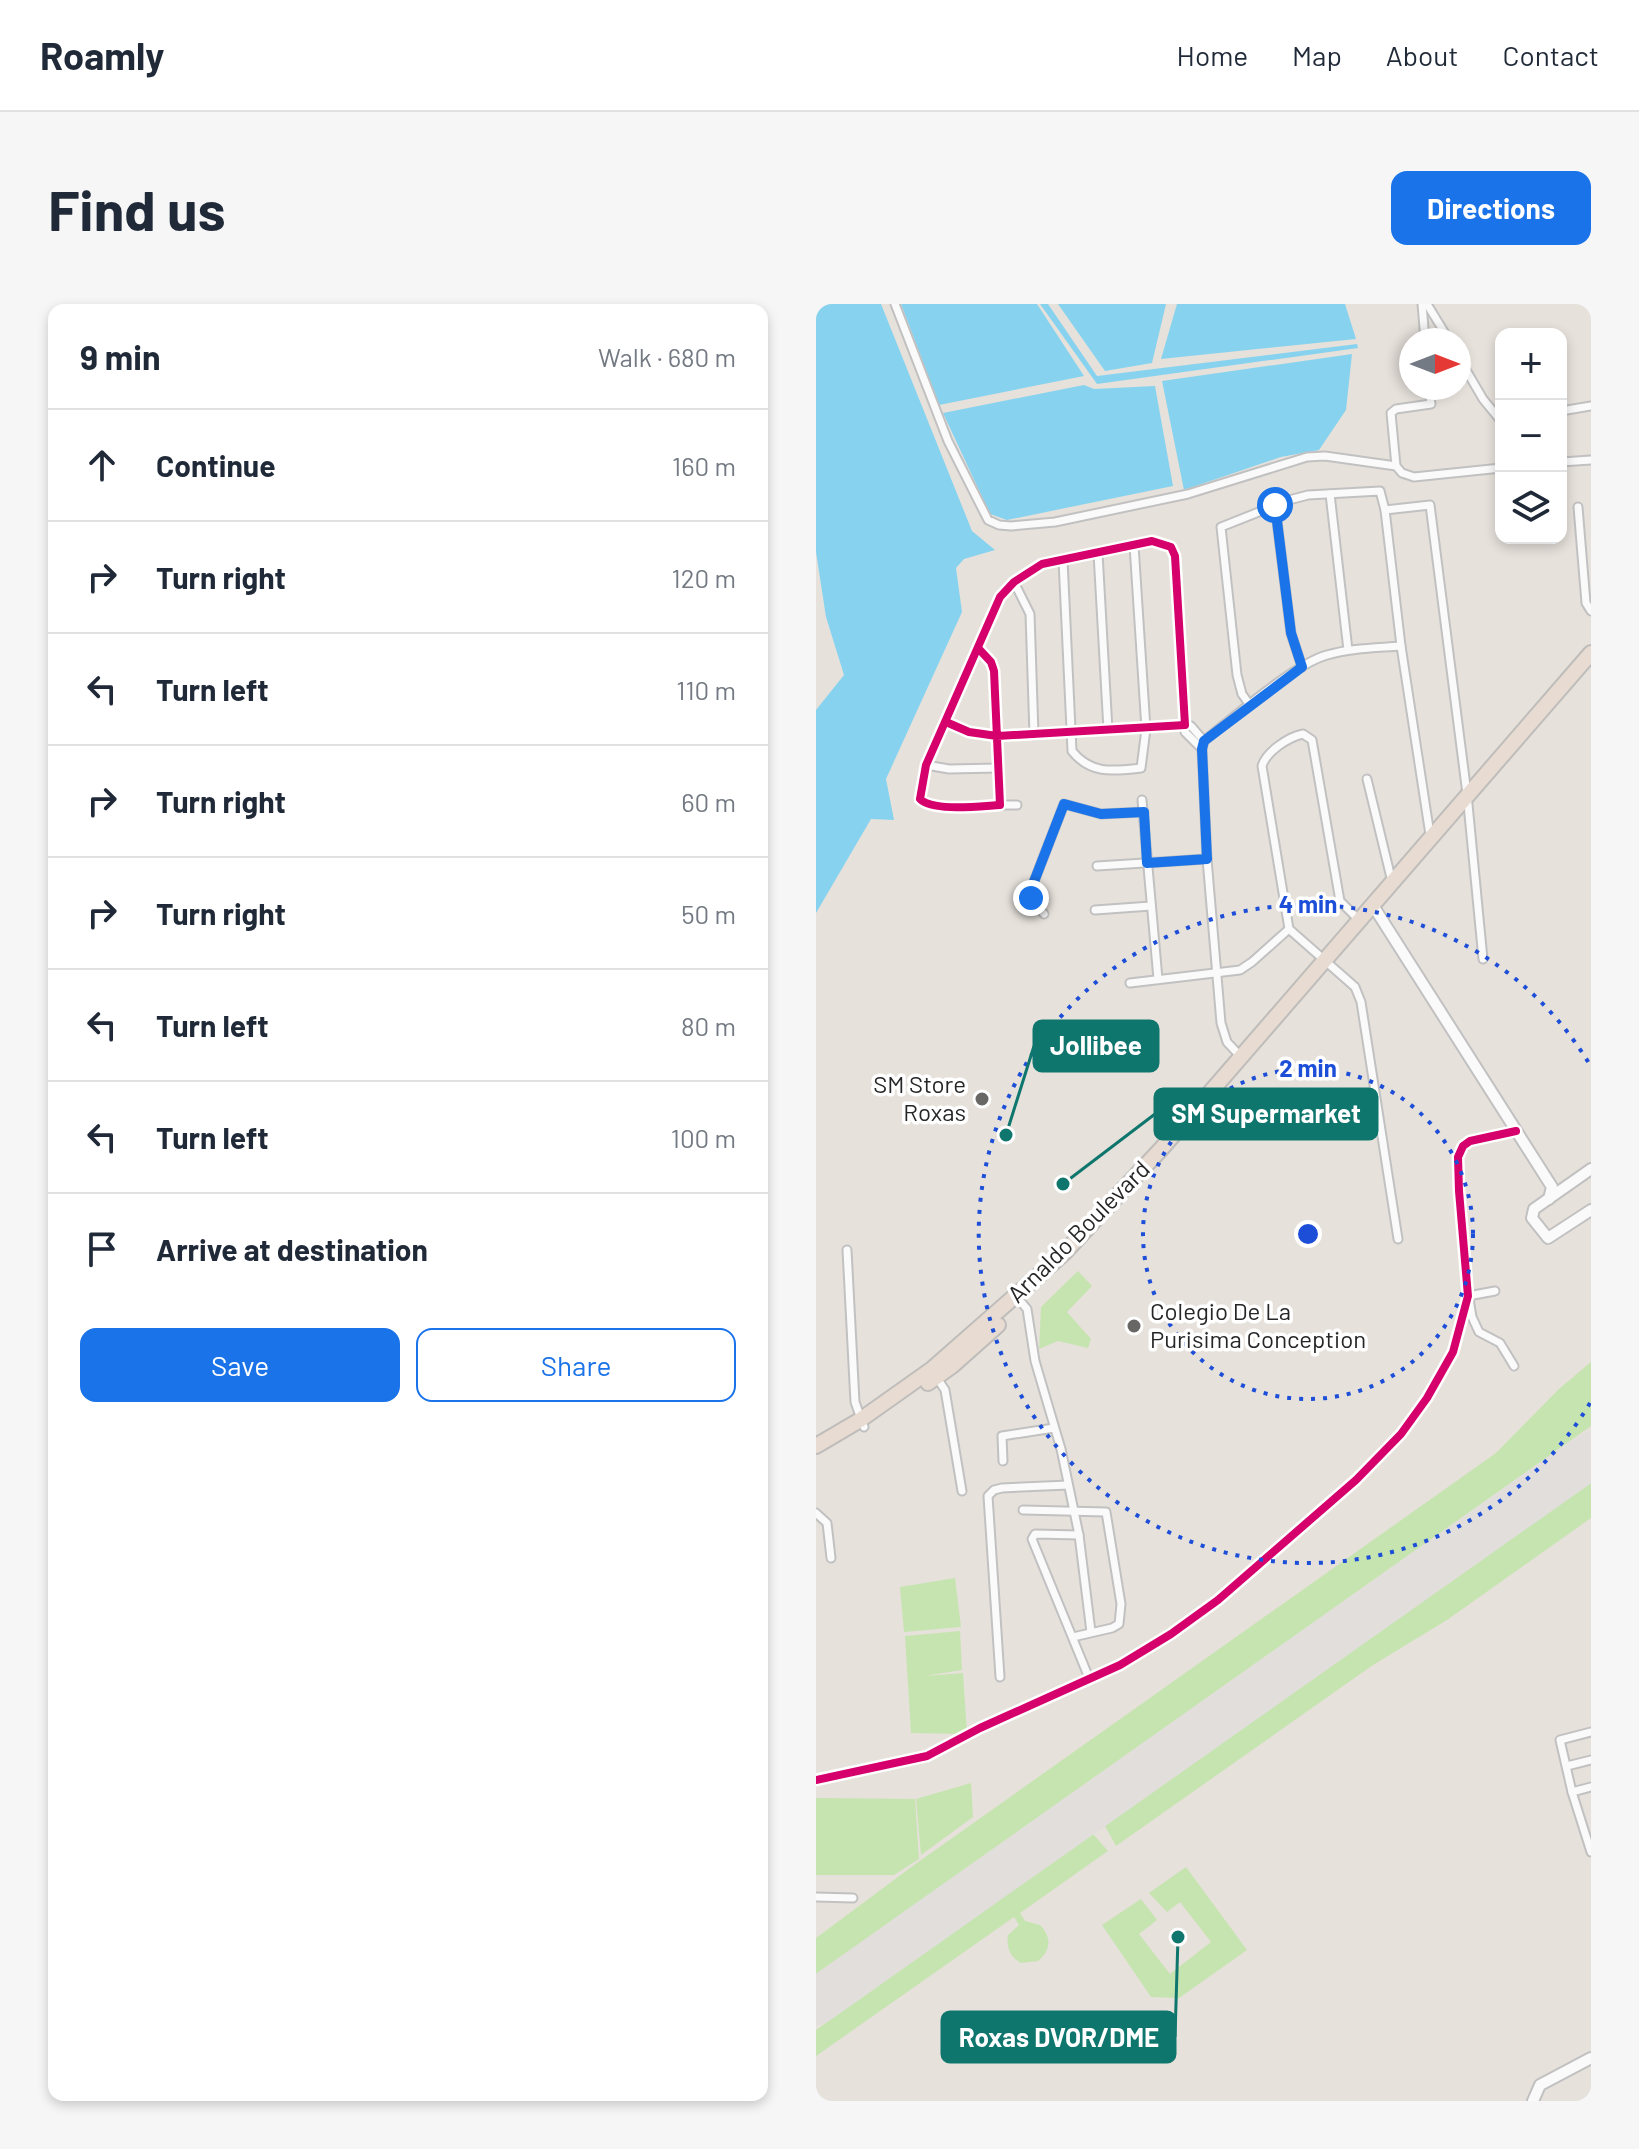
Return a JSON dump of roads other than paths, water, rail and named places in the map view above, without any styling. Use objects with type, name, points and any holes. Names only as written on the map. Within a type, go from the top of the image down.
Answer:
[{"type":"highway","name":"Arnaldo Boulevard","points":[[1327,961],[1392,882],[1420,855],[1431,837],[1509,754],[1591,653]]},
{"type":"highway","name":"Arnaldo Boulevard","points":[[1554,701],[1591,664]]},
{"type":"highway","name":"Arnaldo Boulevard","points":[[816,1454],[934,1373],[1027,1295],[1172,1142],[1467,800]]},
{"type":"highway","name":"Arnaldo Boulevard","points":[[816,1446],[862,1424]]},
{"type":"street","points":[[895,304],[948,441],[988,520],[999,525],[1055,522],[1188,494],[1307,457],[1325,456],[1396,466]]},
{"type":"street","points":[[1424,304],[1425,328]]},
{"type":"street","points":[[1424,304],[1441,328]]},
{"type":"street","points":[[1471,378],[1495,414]]},
{"type":"street","points":[[1430,400],[1431,404],[1396,409],[1391,413],[1396,466],[1402,473],[1414,477],[1495,469]]},
{"type":"street","points":[[1567,410],[1591,406]]},
{"type":"street","points":[[1567,462],[1591,460]]},
{"type":"street","points":[[1250,705],[1242,694],[1237,675],[1221,527],[1308,495],[1380,491],[1431,837]]},
{"type":"street","points":[[1330,494],[1348,650]]},
{"type":"street","points":[[1275,505],[1291,633],[1302,667]]},
{"type":"street","points":[[1385,510],[1430,505],[1467,800],[1483,959]]},
{"type":"street","points":[[1578,507],[1586,603],[1591,611]]},
{"type":"street","points":[[1017,805],[942,806],[920,799],[926,765],[1000,597],[1014,582],[1042,564],[1152,541],[1171,547],[1175,556],[1185,732],[1203,745]]},
{"type":"street","points":[[1063,560],[1072,751],[1081,762],[1100,770],[1141,768],[1146,729],[1134,545]]},
{"type":"street","points":[[1098,553],[1108,730]]},
{"type":"street","points":[[1014,582],[1030,614],[1034,735]]},
{"type":"street","points":[[1203,745],[1250,705],[1323,655],[1401,646]]},
{"type":"street","points":[[978,648],[991,662],[994,671],[1000,805]]},
{"type":"street","points":[[946,722],[969,732],[997,736],[1185,725]]},
{"type":"street","points":[[1359,920],[1340,901],[1312,740],[1303,734],[1297,735],[1265,756],[1262,766],[1289,929],[1355,987],[1361,1002],[1398,1239]]},
{"type":"street","points":[[1203,745],[1207,859],[1221,1023],[1227,1042],[1243,1059]]},
{"type":"street","points":[[926,765],[949,769],[998,768]]},
{"type":"street","points":[[1367,779],[1392,882]]},
{"type":"street","points":[[1142,800],[1158,979]]},
{"type":"street","points":[[1044,914],[1030,892],[1064,804],[1101,814],[1144,812]]},
{"type":"street","points":[[1097,866],[1207,859]]},
{"type":"street","points":[[1095,910],[1151,906]]},
{"type":"street","points":[[1374,907],[1516,1131],[1558,1188]]},
{"type":"street","points":[[1130,983],[1240,970],[1289,929]]},
{"type":"street","points":[[1514,1366],[1500,1343],[1489,1340],[1479,1332],[1472,1317],[1458,1157],[1463,1146],[1470,1141],[1516,1131]]},
{"type":"street","points":[[1591,1169],[1558,1188],[1532,1214],[1548,1238],[1591,1210]]},
{"type":"street","points":[[847,1250],[855,1402],[862,1424]]},
{"type":"street","points":[[1468,1296],[1495,1291]]},
{"type":"street","points":[[1027,1295],[1035,1361],[1079,1535],[1091,1632]]},
{"type":"street","points":[[816,1780],[927,1756],[980,1728],[1120,1665],[1218,1600],[1356,1480],[1401,1434],[1427,1398],[1453,1352],[1468,1296]]},
{"type":"street","points":[[934,1373],[945,1390],[962,1491]]},
{"type":"street","points":[[1003,1461],[1002,1436],[1054,1428]]},
{"type":"street","points":[[1000,1677],[988,1496],[1002,1488],[1068,1485]]},
{"type":"street","points":[[1023,1510],[1106,1512],[1121,1604],[1119,1624],[1073,1637]]},
{"type":"street","points":[[816,1513],[827,1523],[831,1558]]},
{"type":"street","points":[[1079,1535],[1035,1534],[1032,1539],[1089,1678]]},
{"type":"street","points":[[1591,1732],[1560,1740],[1591,1852]]},
{"type":"street","points":[[1567,1766],[1591,1760]]},
{"type":"street","points":[[1572,1792],[1591,1787]]},
{"type":"street","points":[[1579,1815],[1591,1812]]},
{"type":"street","points":[[816,1897],[853,1898]]},
{"type":"street","points":[[1533,2101],[1540,2085],[1591,2058]]},
{"type":"water","points":[[816,304],[881,304],[972,531],[995,550],[964,559],[956,568],[962,612],[886,779],[894,820],[871,819],[816,913],[816,710],[844,675],[826,617],[816,552]]},
{"type":"water","points":[[901,304],[1037,304],[1084,376],[939,405]]},
{"type":"water","points":[[1040,304],[1048,304],[1097,376],[1357,344],[1358,348],[1097,384]]},
{"type":"water","points":[[1058,304],[1166,304],[1152,363],[1105,371]]},
{"type":"water","points":[[1177,304],[1345,304],[1356,339],[1161,359]]},
{"type":"water","points":[[1352,354],[1346,410],[1319,450],[1281,457],[1184,490],[1162,381]]},
{"type":"water","points":[[1084,385],[1094,389],[1155,386],[1173,486],[1007,520],[990,514],[943,413]]},
{"type":"place","name":"SM Store Roxas","points":[[982,1099]]},
{"type":"place","name":"Jollibee","points":[[1006,1135]]},
{"type":"place","name":"SM Supermarket","points":[[1063,1184]]},
{"type":"place","name":"Colegio De La Purisima Conception","points":[[1134,1326]]},
{"type":"place","name":"Roxas DVOR/DME","points":[[1178,1937]]}]
